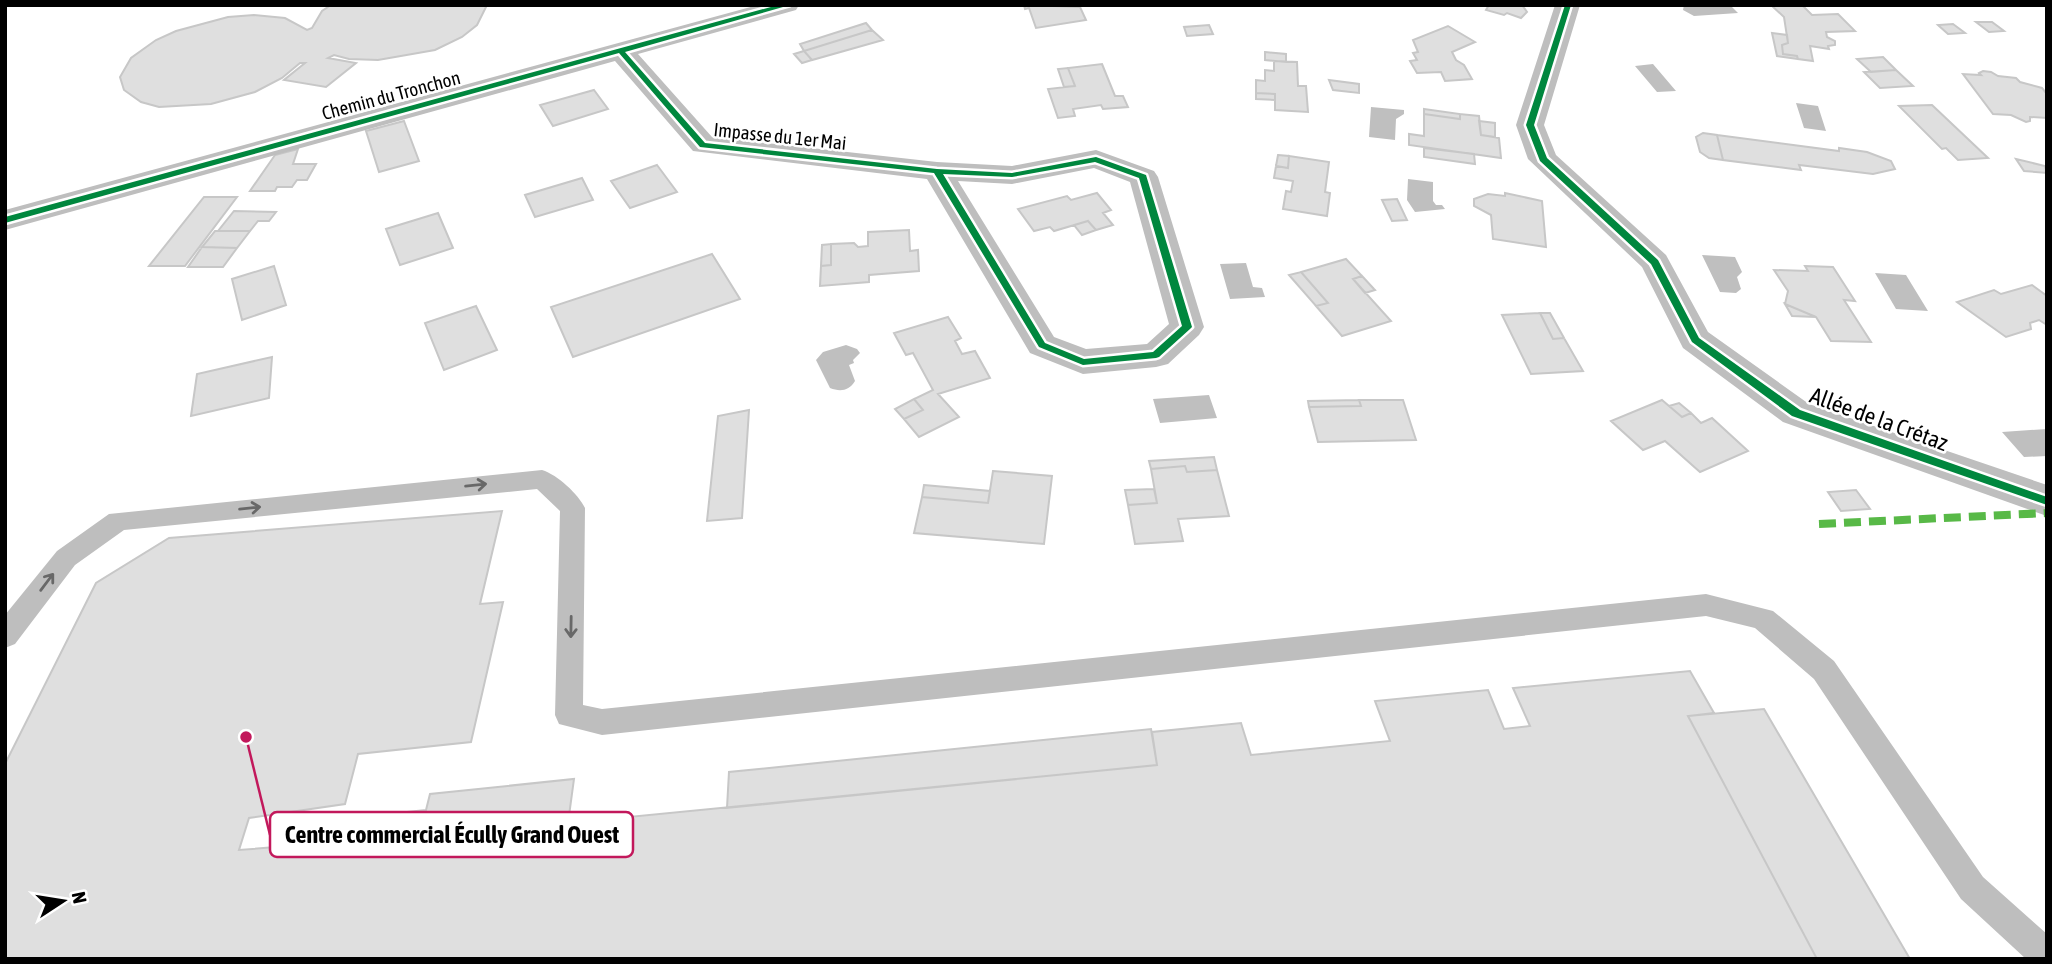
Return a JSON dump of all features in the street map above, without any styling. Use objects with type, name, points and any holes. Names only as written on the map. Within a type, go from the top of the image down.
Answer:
[{"type":"street","name":"Chemin du Tronchon","points":[[5,220],[787,5]]},
{"type":"street","name":"Allée de la Crétaz","points":[[1567,5],[1530,125],[1544,159],[1655,262],[1695,340],[1796,412],[2047,501]]},
{"type":"street","name":"Impasse du 1er Mai","points":[[620,50],[703,145],[937,172],[1013,175],[1096,159],[1143,177],[1187,327],[1156,355],[1083,362],[1042,345],[937,172]]},
{"type":"lane","points":[[5,636],[66,558],[118,521],[542,479],[573,508],[569,715],[602,722],[1706,605],[1763,619],[1824,670],[1972,888],[2047,956]]},
{"type":"shaded area","points":[[1684,5],[1730,5],[1738,13],[1694,16],[1683,10]]},
{"type":"shaded area","points":[[1653,64],[1676,91],[1657,92],[1635,66]]},
{"type":"shaded area","points":[[1796,103],[1818,106],[1826,131],[1804,128]]},
{"type":"shaded area","points":[[1371,107],[1404,110],[1404,114],[1396,119],[1395,140],[1369,137]]},
{"type":"shaded area","points":[[1408,179],[1433,182],[1433,201],[1445,209],[1415,212],[1407,200]]},
{"type":"shaded area","points":[[1702,255],[1735,257],[1742,272],[1737,277],[1741,289],[1736,293],[1720,292]]},
{"type":"shaded area","points":[[1246,263],[1253,287],[1262,288],[1265,297],[1230,299],[1220,264]]},
{"type":"shaded area","points":[[1875,273],[1906,275],[1928,311],[1896,309]]},
{"type":"shaded area","points":[[846,345],[860,353],[853,360],[854,363],[849,365],[855,381],[847,389],[830,388],[816,360],[823,352]]},
{"type":"shaded area","points":[[1209,395],[1217,418],[1160,423],[1153,399]]},
{"type":"shaded area","points":[[2047,429],[2047,456],[2024,457],[2002,432]]},
{"type":"building","points":[[331,5],[487,5],[477,25],[462,37],[435,50],[378,60],[349,59],[334,55],[328,58],[356,63],[326,87],[284,80],[305,63],[300,63],[282,78],[255,92],[211,104],[159,107],[141,102],[124,90],[120,77],[131,58],[156,40],[176,31],[228,17],[254,15],[285,18],[307,30],[312,28],[322,11]]},
{"type":"building","points":[[1024,5],[1080,7],[1086,20],[1036,28],[1029,8],[1025,9]]},
{"type":"building","points":[[1489,5],[1522,5],[1527,12],[1521,18],[1507,13],[1504,15],[1486,10]]},
{"type":"building","points":[[1771,5],[1802,5],[1812,15],[1838,14],[1855,31],[1826,32],[1827,37],[1835,41],[1835,45],[1828,46],[1829,49],[1810,46],[1813,61],[1798,59],[1797,56],[1783,54],[1782,45],[1788,43],[1784,17]]},
{"type":"building","points":[[1976,22],[1992,22],[2004,31],[1989,32]]},
{"type":"building","points":[[866,23],[872,30],[804,51],[800,44]]},
{"type":"building","points":[[1953,24],[1965,33],[1948,34],[1938,25]]},
{"type":"building","points":[[1209,25],[1213,34],[1187,36],[1184,27]]},
{"type":"building","points":[[1448,26],[1475,42],[1452,52],[1472,79],[1445,81],[1441,72],[1417,73],[1410,61],[1417,60],[1413,53],[1418,52],[1413,40]]},
{"type":"building","points":[[872,30],[883,40],[812,60],[804,51]]},
{"type":"building","points":[[1772,33],[1787,35],[1788,43],[1782,45],[1783,54],[1797,56],[1798,59],[1777,56]]},
{"type":"building","points":[[804,51],[812,60],[802,63],[794,54]]},
{"type":"building","points":[[1265,52],[1286,54],[1286,62],[1265,60]]},
{"type":"building","points":[[1883,57],[1896,70],[1871,72],[1857,59]]},
{"type":"building","points":[[1274,61],[1297,62],[1298,86],[1306,86],[1308,112],[1275,110],[1275,94],[1256,93],[1256,80],[1265,81],[1265,70],[1274,71]]},
{"type":"building","points":[[1102,64],[1115,96],[1123,96],[1128,107],[1103,109],[1101,105],[1073,109],[1075,116],[1058,118],[1048,89],[1075,86],[1068,68]]},
{"type":"building","points":[[1068,68],[1075,86],[1064,87],[1058,69]]},
{"type":"building","points":[[1896,70],[1913,86],[1880,88],[1864,72]]},
{"type":"building","points":[[1983,71],[2016,78],[2020,82],[2042,88],[2047,94],[2047,118],[2030,117],[2030,121],[2026,122],[2011,115],[1993,114],[1963,74],[1981,75],[1979,73]]},
{"type":"building","points":[[1329,80],[1359,84],[1359,93],[1333,90]]},
{"type":"building","points":[[594,90],[608,109],[553,126],[540,105]]},
{"type":"building","points":[[1256,93],[1275,94],[1275,100],[1256,99]]},
{"type":"building","points":[[1932,105],[1988,158],[1958,160],[1946,148],[1942,149],[1899,106]]},
{"type":"building","points":[[1424,109],[1460,114],[1460,119],[1424,114]]},
{"type":"building","points":[[1424,114],[1460,119],[1460,114],[1479,116],[1481,135],[1499,138],[1501,158],[1409,145],[1409,134],[1424,136]]},
{"type":"building","points":[[404,121],[419,161],[379,172],[366,131]]},
{"type":"building","points":[[1479,121],[1495,123],[1495,137],[1481,135]]},
{"type":"building","points":[[1703,133],[1717,135],[1723,160],[1709,158],[1700,152],[1696,137]]},
{"type":"building","points":[[1717,135],[1839,151],[1839,148],[1867,152],[1891,161],[1895,169],[1873,174],[1799,165],[1801,170],[1723,160]]},
{"type":"building","points":[[1424,148],[1474,154],[1475,164],[1424,157]]},
{"type":"building","points":[[298,149],[293,164],[316,164],[307,180],[297,180],[292,187],[277,187],[275,191],[250,191],[275,155]]},
{"type":"building","points":[[1278,155],[1289,156],[1288,168],[1276,166]]},
{"type":"building","points":[[1289,156],[1329,162],[1325,192],[1330,193],[1327,216],[1283,209],[1286,191],[1291,192],[1293,181],[1274,178],[1276,166],[1288,168]]},
{"type":"building","points":[[2016,159],[2045,166],[2047,173],[2024,171]]},
{"type":"building","points":[[657,165],[677,192],[630,208],[611,181]]},
{"type":"building","points":[[582,178],[593,200],[535,217],[525,195]]},
{"type":"building","points":[[1097,193],[1111,210],[1103,213],[1113,225],[1096,230],[1088,221],[1054,231],[1050,227],[1034,231],[1018,209],[1067,196],[1071,200]]},
{"type":"building","points":[[1505,193],[1542,201],[1546,247],[1493,239],[1491,215],[1474,206],[1474,199],[1488,194],[1505,196]]},
{"type":"building","points":[[204,197],[237,197],[185,266],[149,266]]},
{"type":"building","points":[[1397,199],[1407,220],[1392,221],[1382,200]]},
{"type":"building","points":[[234,211],[276,212],[269,221],[258,221],[250,231],[218,231]]},
{"type":"building","points":[[438,213],[453,248],[400,265],[386,229]]},
{"type":"building","points":[[1088,221],[1096,230],[1082,235],[1074,225]]},
{"type":"building","points":[[909,230],[910,251],[918,250],[919,271],[869,275],[869,282],[820,286],[821,266],[831,265],[831,244],[854,243],[858,247],[868,246],[868,232]]},
{"type":"building","points":[[215,231],[250,231],[237,248],[202,247]]},
{"type":"building","points":[[831,244],[831,265],[821,266],[822,245]]},
{"type":"building","points":[[202,247],[237,248],[223,267],[188,267]]},
{"type":"building","points":[[712,254],[740,299],[573,357],[551,307]]},
{"type":"building","points":[[1346,259],[1362,276],[1353,279],[1391,321],[1342,336],[1316,306],[1328,303],[1301,272]]},
{"type":"building","points":[[274,266],[286,305],[242,320],[232,279]]},
{"type":"building","points":[[1805,266],[1833,267],[1855,301],[1844,300],[1871,342],[1831,341],[1816,317],[1785,304],[1788,291],[1774,270],[1808,271]]},
{"type":"building","points":[[1301,272],[1328,303],[1316,306],[1289,275]]},
{"type":"building","points":[[1362,276],[1375,290],[1365,293],[1353,279]]},
{"type":"building","points":[[2032,285],[2047,296],[2047,325],[2039,320],[2030,323],[2031,329],[2006,337],[1957,302],[1994,290],[2001,294]]},
{"type":"building","points":[[1785,304],[1816,317],[1792,316]]},
{"type":"building","points":[[476,306],[497,350],[444,370],[425,323]]},
{"type":"building","points":[[1540,313],[1550,313],[1564,338],[1553,339]]},
{"type":"building","points":[[1540,313],[1553,339],[1564,338],[1583,371],[1531,374],[1502,315]]},
{"type":"building","points":[[948,317],[961,338],[955,341],[962,354],[975,351],[990,378],[938,394],[959,417],[919,437],[904,419],[923,410],[914,399],[933,390],[913,353],[906,355],[894,333]]},
{"type":"building","points":[[272,357],[269,398],[191,416],[197,374]]},
{"type":"building","points":[[914,399],[923,410],[904,419],[895,409]]},
{"type":"building","points":[[1359,400],[1361,406],[1309,407],[1308,401]]},
{"type":"building","points":[[1359,400],[1403,400],[1416,440],[1318,442],[1309,407],[1361,406]]},
{"type":"building","points":[[1662,400],[1682,417],[1691,413],[1701,423],[1712,418],[1748,451],[1700,472],[1665,441],[1643,450],[1611,421]]},
{"type":"building","points":[[1679,403],[1691,413],[1682,417],[1669,406]]},
{"type":"building","points":[[749,410],[742,518],[707,521],[718,416]]},
{"type":"building","points":[[1214,457],[1217,470],[1187,472],[1185,466],[1151,469],[1149,461]]},
{"type":"building","points":[[1185,466],[1187,472],[1217,470],[1229,516],[1178,519],[1183,541],[1135,544],[1128,505],[1157,503],[1151,469]]},
{"type":"building","points":[[993,471],[1052,476],[1044,544],[914,533],[922,497],[988,503]]},
{"type":"building","points":[[924,485],[990,491],[988,503],[922,497]]},
{"type":"building","points":[[1154,489],[1157,503],[1128,505],[1125,490]]},
{"type":"building","points":[[1856,490],[1870,509],[1841,511],[1828,492]]},
{"type":"building","points":[[502,511],[480,604],[503,602],[471,742],[358,754],[345,804],[249,818],[239,850],[388,838],[398,813],[426,810],[430,794],[574,779],[568,823],[1157,765],[1152,732],[1241,723],[1251,755],[1390,741],[1375,701],[1488,690],[1504,729],[1530,726],[1513,688],[1690,671],[1714,713],[1688,716],[1817,959],[5,959],[5,764],[96,583],[169,538]]},
{"type":"building","points":[[1764,709],[1910,959],[1817,959],[1688,716]]},
{"type":"building","points":[[1151,729],[1157,765],[727,808],[729,772]]},
{"type":"marked path","points":[[1819,524],[2047,513]]},
{"type":"cycle path","points":[[5,220],[787,5]]},
{"type":"cycle path","points":[[1568,5],[1530,125],[1543,159],[1655,262],[1695,340],[1796,413],[2047,501]]},
{"type":"cycle path","points":[[620,50],[703,145],[937,171],[1042,345],[1083,362],[1156,355],[1187,327],[1143,177],[1096,159],[1012,175],[937,171]]},
{"type":"place","name":"Centre commercial Écully Grand Ouest","points":[[246,737]]}]
